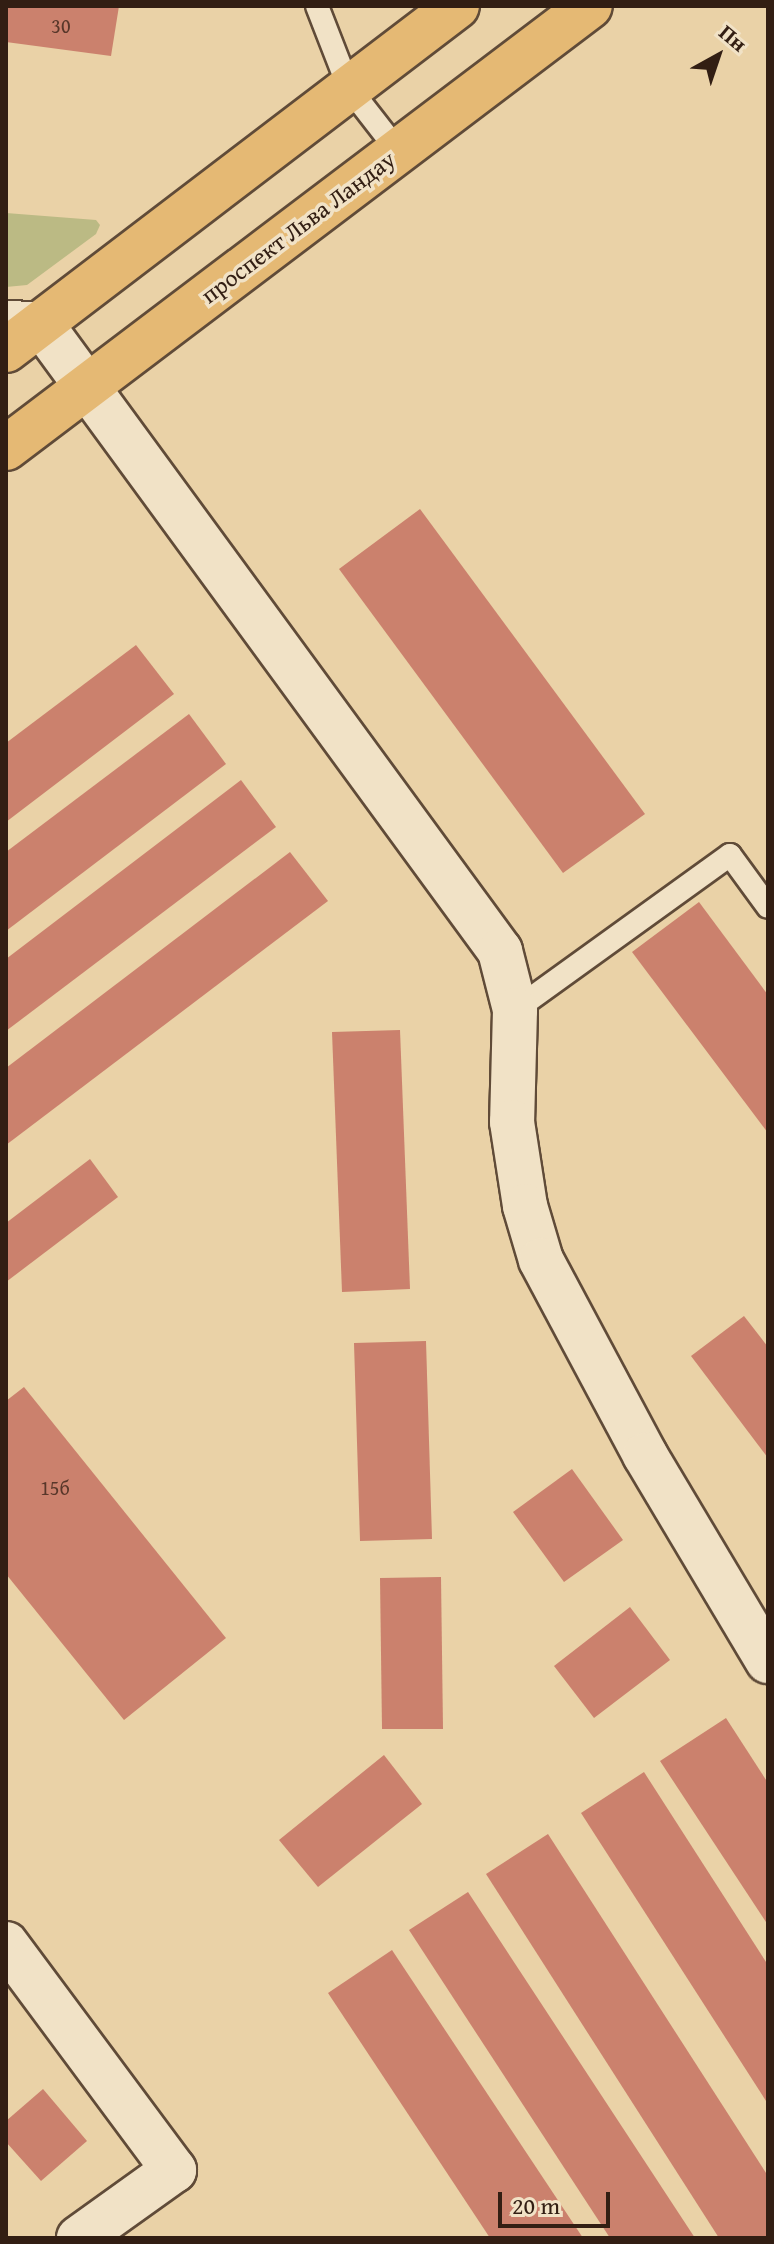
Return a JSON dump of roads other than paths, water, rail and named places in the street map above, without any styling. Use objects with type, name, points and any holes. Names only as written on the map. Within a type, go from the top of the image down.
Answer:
[{"type":"main road","points":[[6,350],[24,323],[457,6]]},
{"type":"main road","name":"проспект Льва Ландау","points":[[6,448],[590,6]]},
{"type":"street","points":[[24,323],[88,386],[488,932],[507,970],[515,1010],[512,1122],[525,1206],[541,1260],[645,1455],[768,1661]]},
{"type":"street","points":[[6,1944],[174,2170],[79,2238]]},
{"type":"lane","points":[[317,6],[349,88],[398,151]]},
{"type":"lane","points":[[515,1010],[730,855],[768,907]]}]
